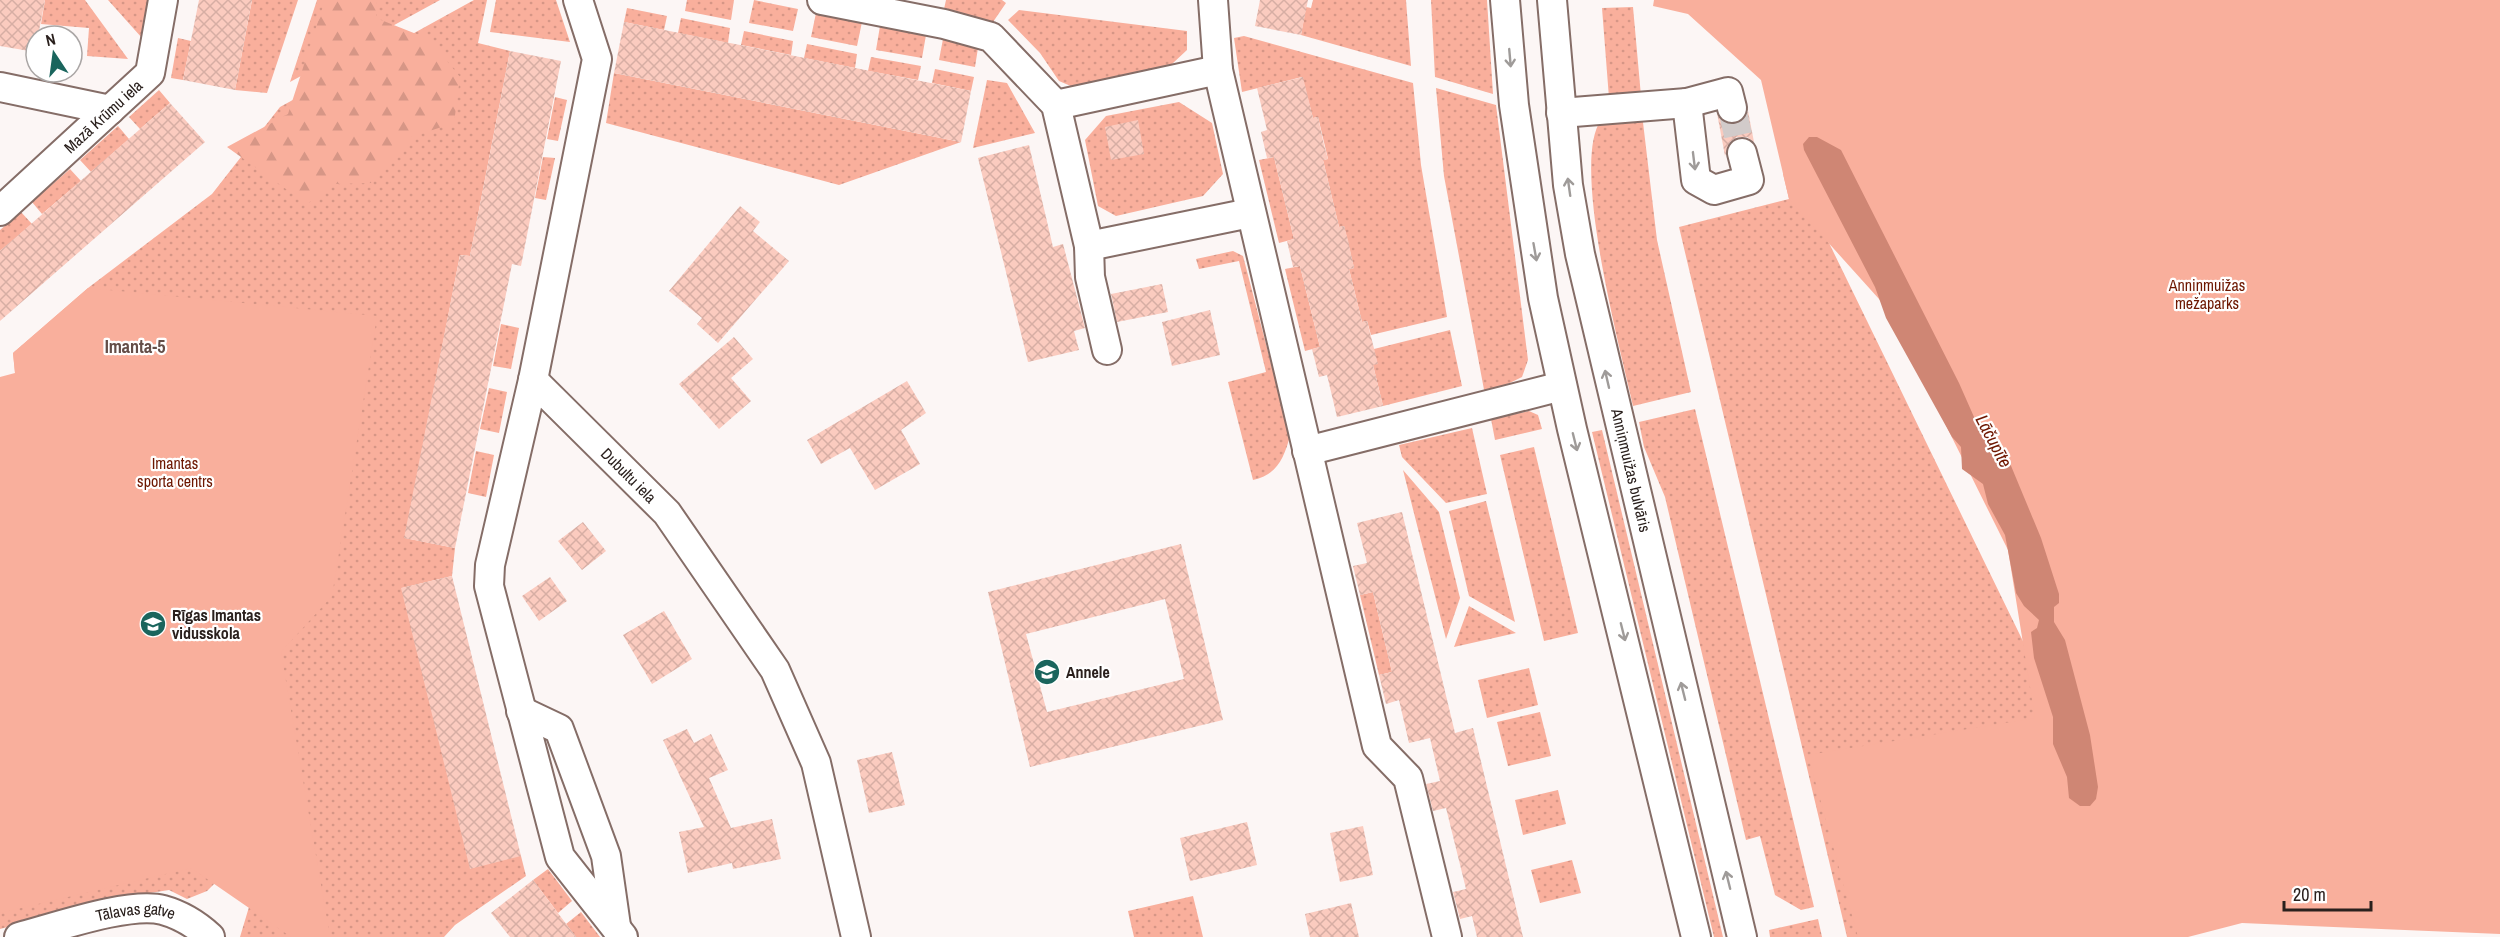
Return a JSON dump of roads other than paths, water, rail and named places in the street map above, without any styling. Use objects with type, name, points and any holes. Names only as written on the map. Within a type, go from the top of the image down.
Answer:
[{"type":"street","name":"Mazā Krūmu iela","points":[[0,211],[150,73],[163,0]]},
{"type":"street","points":[[578,0],[597,59],[533,380],[490,565],[489,586],[560,857],[619,933]]},
{"type":"street","points":[[822,0],[944,24],[991,37],[1056,105],[1089,246],[1090,277],[1107,350]]},
{"type":"street","points":[[1213,0],[1218,70],[1377,746],[1408,778],[1447,937]]},
{"type":"street","points":[[1505,0],[1514,105],[1543,298],[1562,386],[1696,937]]},
{"type":"street","name":"Anniņmuižas bulvāris","points":[[1552,0],[1568,185],[1594,320],[1742,937]]},
{"type":"street","points":[[1056,105],[1218,70]]},
{"type":"street","points":[[0,87],[110,110]]},
{"type":"street","points":[[1561,112],[1687,103],[1728,92],[1732,108]]},
{"type":"street","points":[[1687,103],[1696,180],[1714,190],[1749,180],[1742,153]]},
{"type":"street","points":[[1089,246],[1250,213]]},
{"type":"street","name":"Dubultu iela","points":[[533,380],[667,513],[775,670],[800,722],[816,763],[856,937]]},
{"type":"street","points":[[1307,451],[1562,386]]},
{"type":"street","points":[[521,711],[559,729],[606,856],[619,933]]},
{"type":"street","name":"Tālavas gatve","points":[[19,937],[134,909],[162,910],[197,925],[210,937]]},
{"type":"water","name":"Lāčupīte","points":[[1809,137],[1817,137],[1841,150],[1959,383],[1978,426],[1997,441],[2009,461],[2041,538],[2059,594],[2059,603],[2054,607],[2054,622],[2065,640],[2090,735],[2098,787],[2096,799],[2090,806],[2080,806],[2069,798],[2067,777],[2053,744],[2053,717],[2034,658],[2031,632],[2037,628],[2039,620],[2024,606],[2016,593],[2005,535],[1988,504],[1983,484],[1962,469],[1961,447],[1952,437],[1886,318],[1875,287],[1804,150],[1803,144]]},
{"type":"tunnel","points":[[1732,108],[1742,153]]},
{"type":"place","name":"Rīgas Imantas vidusskola","points":[[153,624]]},
{"type":"place","name":"Annele","points":[[1047,672]]},
{"type":"district","name":"Imanta-5","points":[[135,346]]},
{"type":"park label","name":"Anniņmuižas mežaparks","points":[[2207,294]]},
{"type":"park label","name":"Imantas sporta centrs","points":[[175,472]]}]
